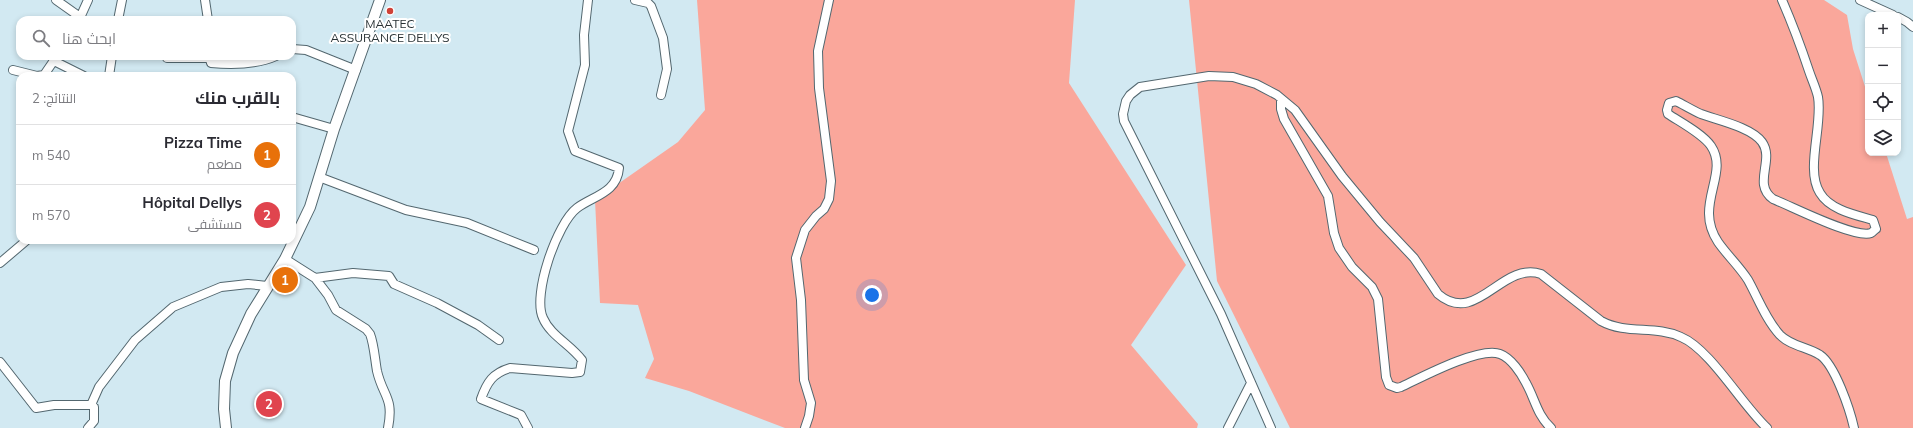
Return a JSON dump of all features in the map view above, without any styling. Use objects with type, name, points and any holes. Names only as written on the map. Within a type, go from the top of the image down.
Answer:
[{"type":"main road","points":[[296,236],[310,207],[334,129],[380,0]]},
{"type":"main road","points":[[226,428],[224,409],[225,381],[233,353],[251,314],[285,259],[292,244]]},
{"type":"street","points":[[56,0],[77,16]]},
{"type":"street","points":[[81,16],[88,0]]},
{"type":"street","points":[[119,16],[122,0]]},
{"type":"street","points":[[205,0],[207,16]]},
{"type":"street","points":[[528,428],[520,415],[481,399],[485,387],[492,376],[500,371],[510,368],[572,373],[580,372],[582,360],[575,351],[551,330],[542,316],[541,291],[547,263],[557,234],[565,221],[577,208],[605,193],[619,174],[619,168],[575,151],[568,131],[585,65],[584,35],[588,0]]},
{"type":"street","points":[[635,0],[648,3],[651,6],[663,38],[667,69],[661,95]]},
{"type":"street","points":[[805,428],[810,416],[811,403],[804,380],[801,300],[796,258],[805,230],[816,216],[824,209],[829,199],[831,182],[819,88],[818,51],[829,0]]},
{"type":"street","points":[[1782,0],[1798,37],[1817,96],[1819,109],[1814,171],[1816,186],[1824,200],[1849,213],[1873,220],[1876,229],[1871,233],[1864,233],[1828,224],[1774,199],[1767,193],[1764,185],[1766,153],[1759,139],[1734,125],[1700,113],[1676,101],[1669,103],[1667,110],[1668,114],[1706,140],[1715,153],[1717,169],[1708,209],[1709,221],[1718,242],[1748,280],[1780,335],[1796,346],[1819,355],[1831,366],[1854,428]]},
{"type":"street","points":[[1860,0],[1874,3],[1888,12]]},
{"type":"street","points":[[1901,18],[1913,27]]},
{"type":"street","points":[[296,49],[306,50],[356,70]]},
{"type":"street","points":[[46,72],[55,60]]},
{"type":"street","points":[[58,60],[77,72]]},
{"type":"street","points":[[110,72],[111,60]]},
{"type":"street","points":[[210,60],[211,63],[238,65],[268,60]]},
{"type":"street","points":[[13,70],[21,72]]},
{"type":"street","points":[[1271,428],[1221,314],[1127,127],[1123,114],[1124,107],[1130,95],[1140,87],[1209,76],[1233,77],[1256,84],[1281,99],[1295,110],[1342,176],[1380,222],[1414,258],[1443,299],[1455,304],[1468,303],[1521,272],[1534,272],[1541,274],[1610,326],[1629,330],[1672,333],[1694,344],[1767,428]]},
{"type":"street","points":[[1281,99],[1281,109],[1284,119],[1328,196],[1334,233],[1339,248],[1352,268],[1372,287],[1378,299],[1386,377],[1389,385],[1396,388],[1400,387],[1444,366],[1485,353],[1496,353],[1505,357],[1522,376],[1530,390],[1538,412],[1551,428]]},
{"type":"street","points":[[296,118],[334,129]]},
{"type":"street","points":[[319,177],[406,210],[466,223],[534,250]]},
{"type":"street","points":[[0,263],[22,244]]},
{"type":"street","points":[[285,259],[315,278],[328,295],[336,310],[366,329],[370,334],[378,374],[390,403],[391,412],[388,428]]},
{"type":"street","points":[[315,278],[353,273],[389,276],[394,284],[437,303],[478,325],[499,340]]},
{"type":"street","points":[[91,405],[99,387],[134,340],[173,307],[222,287],[248,284],[267,286]]},
{"type":"street","points":[[0,362],[36,408],[54,405],[91,405]]},
{"type":"street","points":[[1228,428],[1251,383]]},
{"type":"street","points":[[88,428],[94,421],[94,407],[91,405]]},
{"type":"shaded area","points":[[697,0],[1075,0],[1069,83],[1186,265],[1131,345],[1198,424],[1197,428],[785,428],[689,391],[645,378],[654,359],[638,305],[600,303],[595,200],[678,142],[705,110]]},
{"type":"shaded area","points":[[1189,0],[1824,0],[1847,15],[1853,49],[1865,87],[1865,156],[1887,156],[1907,219],[1913,217],[1913,428],[1290,428],[1217,281]]},
{"type":"place","name":"MAATEC ASSURANCE DELLYS","points":[[390,11]]},
{"type":"place","name":"Pizza Time","points":[[285,280]]},
{"type":"place","name":"Hôpital Dellys","points":[[269,404]]}]
